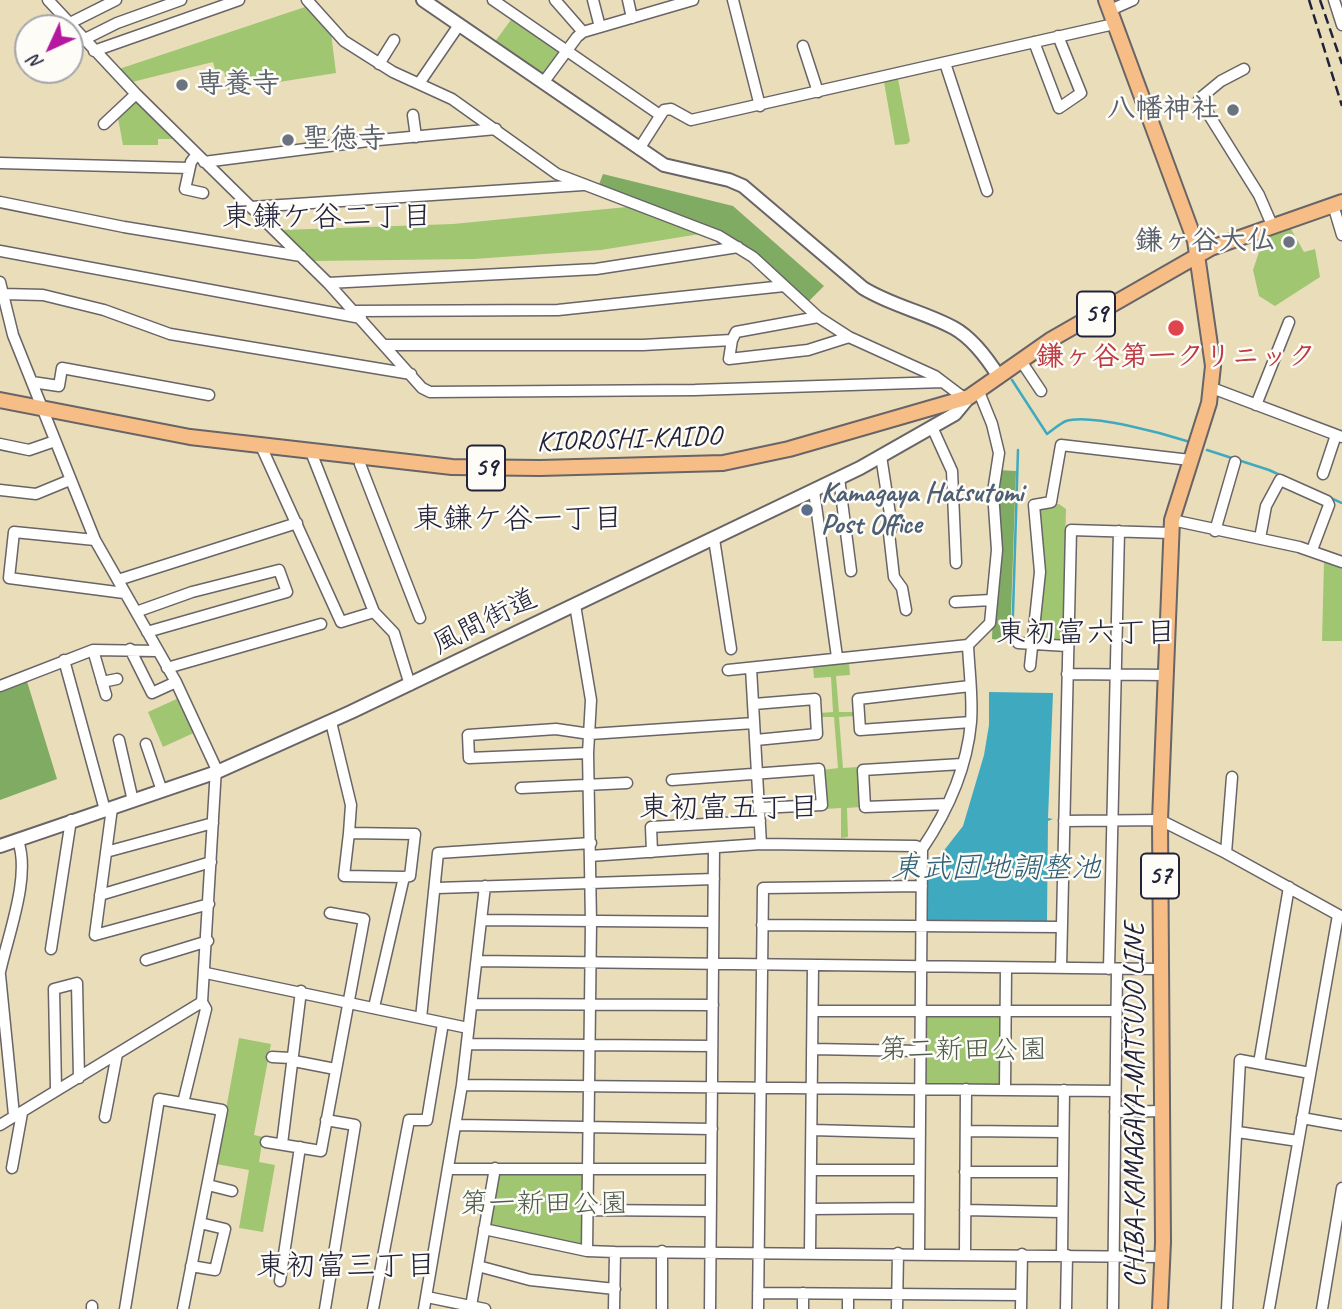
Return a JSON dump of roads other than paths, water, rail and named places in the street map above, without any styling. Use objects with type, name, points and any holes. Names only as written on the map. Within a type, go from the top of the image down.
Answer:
[{"type":"main road","name":"CHIBA-KAMAGAYA-MATSUDO LINE","points":[[1111,4],[1114,24],[1195,241],[1212,354],[1212,388],[1171,527],[1160,820],[1163,1256],[1160,1309]]},
{"type":"main road","name":"59","points":[[999,377],[1052,339],[1197,256],[1272,225],[1338,203]]},
{"type":"main road","name":"KIOROSHI-KAIDO","points":[[0,400],[144,430],[362,458],[488,468],[723,463],[789,449],[971,396],[999,377]]},
{"type":"street","points":[[50,3],[64,0]]},
{"type":"street","points":[[84,16],[116,0]]},
{"type":"street","points":[[84,40],[117,23],[181,0]]},
{"type":"street","points":[[94,51],[239,0]]},
{"type":"street","points":[[307,0],[344,41],[379,64],[420,82],[496,129],[556,174],[661,211],[738,247],[818,317],[849,337],[890,354],[971,396],[992,424],[999,453],[993,492],[997,550],[990,623],[968,645],[728,670]]},
{"type":"street","points":[[493,0],[660,115]]},
{"type":"street","points":[[555,0],[583,32]]},
{"type":"street","points":[[593,0],[600,27]]},
{"type":"street","points":[[628,0],[632,18]]},
{"type":"street","points":[[543,83],[566,50],[583,32],[632,18],[659,5],[693,0]]},
{"type":"street","points":[[733,0],[760,106]]},
{"type":"street","points":[[1111,4],[1133,0]]},
{"type":"street","points":[[1334,0],[1342,25]]},
{"type":"street","points":[[425,1],[639,149],[672,168],[729,180],[743,186],[863,288],[881,299],[953,327],[964,335],[999,377]]},
{"type":"street","points":[[639,149],[664,110],[671,109],[691,120],[1114,24]]},
{"type":"street","points":[[420,82],[459,25]]},
{"type":"street","points":[[1034,42],[1059,108],[1081,93],[1058,36]]},
{"type":"street","points":[[379,64],[394,40]]},
{"type":"street","points":[[84,41],[328,283],[430,392],[695,390],[943,382]]},
{"type":"street","points":[[803,47],[818,92]]},
{"type":"street","points":[[944,63],[988,191]]},
{"type":"street","points":[[1244,69],[1221,81],[1199,99],[1259,195],[1272,225]]},
{"type":"street","points":[[104,124],[136,94]]},
{"type":"street","points":[[414,116],[415,137]]},
{"type":"street","points":[[203,193],[185,189],[189,169],[201,158],[496,129]]},
{"type":"street","points":[[0,163],[189,169]]},
{"type":"street","points":[[251,206],[570,188],[583,185]]},
{"type":"street","points":[[0,202],[124,227],[301,256]]},
{"type":"street","points":[[1338,203],[1342,235]]},
{"type":"street","points":[[328,283],[596,269],[738,247]]},
{"type":"street","points":[[0,251],[358,314],[558,310],[784,286]]},
{"type":"street","points":[[0,282],[13,335],[95,540],[176,682],[217,772],[206,973],[202,1002],[206,1009],[183,1103]]},
{"type":"street","points":[[4,294],[43,295],[104,310],[170,334],[411,374]]},
{"type":"street","points":[[818,317],[736,332],[732,340],[730,359],[808,350],[849,337]]},
{"type":"street","points":[[1256,405],[1289,322]]},
{"type":"street","points":[[386,345],[643,345],[732,340]]},
{"type":"street","points":[[1021,361],[1041,391]]},
{"type":"street","points":[[32,382],[58,386],[62,368],[209,395]]},
{"type":"street","points":[[1212,388],[1339,436],[1323,474]]},
{"type":"street","name":"風間街道","points":[[0,846],[217,772],[331,722],[814,491],[954,414],[971,396]]},
{"type":"street","points":[[932,427],[952,471],[956,563]]},
{"type":"street","points":[[0,444],[29,450],[55,441]]},
{"type":"street","points":[[1030,666],[1040,572],[1034,505],[1051,502],[1061,444],[1194,450]]},
{"type":"street","points":[[261,446],[341,622],[374,612]]},
{"type":"street","points":[[311,452],[374,612],[394,633],[410,685]]},
{"type":"street","points":[[881,456],[892,527],[890,533],[894,577],[902,588],[906,610]]},
{"type":"street","points":[[362,458],[360,464],[420,618]]},
{"type":"street","points":[[1215,531],[1235,462]]},
{"type":"street","points":[[839,478],[851,571]]},
{"type":"street","points":[[0,490],[36,494],[70,480]]},
{"type":"street","points":[[1260,538],[1266,506],[1280,480],[1327,501],[1329,505],[1312,550]]},
{"type":"street","points":[[814,491],[837,657]]},
{"type":"street","points":[[118,580],[297,523]]},
{"type":"street","points":[[1061,968],[1071,530],[1119,531],[1171,527],[1215,531],[1312,550],[1342,562]]},
{"type":"street","points":[[1113,1309],[1116,1011],[1113,969],[1113,675],[1119,531]]},
{"type":"street","points":[[95,540],[14,532],[9,578],[124,593]]},
{"type":"street","points":[[714,539],[731,649]]},
{"type":"street","points":[[135,612],[192,592],[279,570],[287,592],[147,632]]},
{"type":"street","points":[[955,602],[991,600]]},
{"type":"street","points":[[575,605],[591,701],[588,753],[591,922],[587,1251]]},
{"type":"street","points":[[167,668],[321,624]]},
{"type":"street","points":[[1018,643],[1067,646]]},
{"type":"street","points":[[919,1253],[922,849],[943,818],[962,764],[971,722],[968,645]]},
{"type":"street","points":[[130,649],[152,693],[176,682]]},
{"type":"street","points":[[0,686],[93,650],[157,651]]},
{"type":"street","points":[[93,650],[106,695]]},
{"type":"street","points":[[64,660],[108,809],[106,852],[95,935],[209,905]]},
{"type":"street","points":[[751,667],[761,844]]},
{"type":"street","points":[[1067,674],[1165,675]]},
{"type":"street","points":[[102,682],[117,679]]},
{"type":"street","points":[[970,685],[858,699],[860,730],[971,722]]},
{"type":"street","points":[[754,704],[815,699],[817,734],[756,740]]},
{"type":"street","points":[[331,722],[351,805],[344,876],[411,876],[415,834],[349,833]]},
{"type":"street","points":[[588,753],[469,758],[468,735],[556,729],[590,734],[754,723]]},
{"type":"street","points":[[119,740],[133,801]]},
{"type":"street","points":[[146,744],[162,791]]},
{"type":"street","points":[[948,804],[865,807],[863,770],[962,764]]},
{"type":"street","points":[[672,780],[819,769],[822,804],[759,808]]},
{"type":"street","points":[[1226,853],[1232,777]]},
{"type":"street","points":[[521,788],[627,783]]},
{"type":"street","points":[[51,949],[71,820]]},
{"type":"street","points":[[1063,821],[1160,820],[1340,916],[1297,1141],[1269,1309]]},
{"type":"street","points":[[652,852],[651,827],[760,821]]},
{"type":"street","points":[[106,852],[213,823]]},
{"type":"street","points":[[12,1168],[18,1114],[0,974],[22,874],[23,856],[18,841]]},
{"type":"street","points":[[421,1018],[437,888],[438,853],[591,843]]},
{"type":"street","points":[[590,856],[761,844],[916,846],[922,849]]},
{"type":"street","points":[[710,1309],[714,848]]},
{"type":"street","points":[[100,895],[211,862]]},
{"type":"street","points":[[374,1007],[404,877]]},
{"type":"street","points":[[437,888],[714,879]]},
{"type":"street","points":[[424,1309],[462,1085],[485,886]]},
{"type":"street","points":[[758,1309],[763,888],[922,886]]},
{"type":"street","points":[[1259,1063],[1289,887]]},
{"type":"street","points":[[266,1142],[321,1151],[364,919],[330,913]]},
{"type":"street","points":[[482,920],[713,922]]},
{"type":"street","points":[[762,925],[1061,927]]},
{"type":"street","points":[[146,960],[208,941]]},
{"type":"street","points":[[477,961],[1160,969]]},
{"type":"street","points":[[810,1252],[813,965]]},
{"type":"street","points":[[1005,1090],[1006,968]]},
{"type":"street","points":[[206,973],[468,1028]]},
{"type":"street","points":[[56,1089],[54,989],[77,983],[79,1078]]},
{"type":"street","points":[[282,1144],[301,992]]},
{"type":"street","points":[[0,1125],[202,1002]]},
{"type":"street","points":[[472,1004],[713,1005]]},
{"type":"street","points":[[813,1011],[1116,1011]]},
{"type":"street","points":[[373,1309],[409,1120],[427,1120],[443,1023]]},
{"type":"street","points":[[467,1044],[712,1046]]},
{"type":"street","points":[[813,1049],[920,1051]]},
{"type":"street","points":[[105,1117],[117,1055]]},
{"type":"street","points":[[272,1057],[335,1069]]},
{"type":"street","points":[[1227,1309],[1240,1060],[1310,1073]]},
{"type":"street","points":[[462,1085],[1115,1091]]},
{"type":"street","points":[[965,1089],[965,1254]]},
{"type":"street","points":[[1064,1090],[1061,1212],[1066,1309]]},
{"type":"street","points":[[125,1309],[159,1099],[222,1110],[183,1309]]},
{"type":"street","points":[[1115,1112],[1162,1111]]},
{"type":"street","points":[[1302,1118],[1342,1125]]},
{"type":"street","points":[[324,1309],[355,1125],[326,1120]]},
{"type":"street","points":[[456,1125],[712,1129]]},
{"type":"street","points":[[811,1130],[920,1133]]},
{"type":"street","points":[[966,1131],[1062,1132]]},
{"type":"street","points":[[1238,1132],[1297,1141]]},
{"type":"street","points":[[280,1281],[300,1147]]},
{"type":"street","points":[[449,1168],[711,1169]]},
{"type":"street","points":[[471,1306],[495,1168]]},
{"type":"street","points":[[811,1170],[919,1170]]},
{"type":"street","points":[[965,1172],[1061,1172]]},
{"type":"street","points":[[208,1185],[232,1191]]},
{"type":"street","points":[[1322,1309],[1342,1188]]},
{"type":"street","points":[[811,1209],[919,1208]]},
{"type":"street","points":[[589,1210],[711,1210]]},
{"type":"street","points":[[965,1210],[1061,1212]]},
{"type":"street","points":[[191,1266],[215,1270],[225,1229],[200,1223]]},
{"type":"street","points":[[484,1229],[587,1251],[1163,1256]]},
{"type":"street","points":[[662,1251],[662,1309]]},
{"type":"street","points":[[614,1309],[615,1252]]},
{"type":"street","points":[[897,1309],[898,1253]]},
{"type":"street","points":[[1021,1309],[1022,1254]]},
{"type":"street","points":[[478,1266],[530,1280],[615,1289]]},
{"type":"street","points":[[758,1293],[1021,1295]]},
{"type":"street","points":[[803,1293],[803,1309]]},
{"type":"street","points":[[848,1294],[848,1309]]},
{"type":"street","points":[[427,1297],[485,1309]]},
{"type":"water","name":"東武団地調整池","points":[[989,692],[1053,693],[1048,818],[1053,819],[1048,821],[1047,922],[928,920],[928,871],[963,826],[984,755],[989,725]]},
{"type":"waterway","points":[[1012,380],[1047,434],[1058,425],[1077,419],[1128,426],[1190,442]]},
{"type":"waterway","points":[[1012,645],[1018,450]]},
{"type":"waterway","points":[[1207,450],[1269,470],[1342,503]]},
{"type":"railway","points":[[1309,0],[1342,106]]},
{"type":"railway","points":[[1320,0],[1342,64]]},
{"type":"place","name":"専養寺","points":[[182,85]]},
{"type":"place","name":"八幡神社","points":[[1233,110]]},
{"type":"place","name":"聖徳寺","points":[[288,140]]},
{"type":"place","name":"鎌ヶ谷大仏","points":[[1289,242]]},
{"type":"place","name":"鎌ヶ谷第一クリニック","points":[[1176,328]]},
{"type":"place","name":"Kamagaya Hatsutomi Post Office","points":[[807,510]]},
{"type":"district","name":"東鎌ケ谷二丁目","points":[[327,218]]},
{"type":"district","name":"東鎌ケ谷一丁目","points":[[518,520]]},
{"type":"district","name":"東初富六丁目","points":[[1086,634]]},
{"type":"district","name":"東初富五丁目","points":[[729,809]]},
{"type":"district","name":"東初富三丁目","points":[[346,1267]]},
{"type":"park label","name":"第二新田公園","points":[[963,1051]]},
{"type":"park label","name":"第一新田公園","points":[[544,1205]]}]
